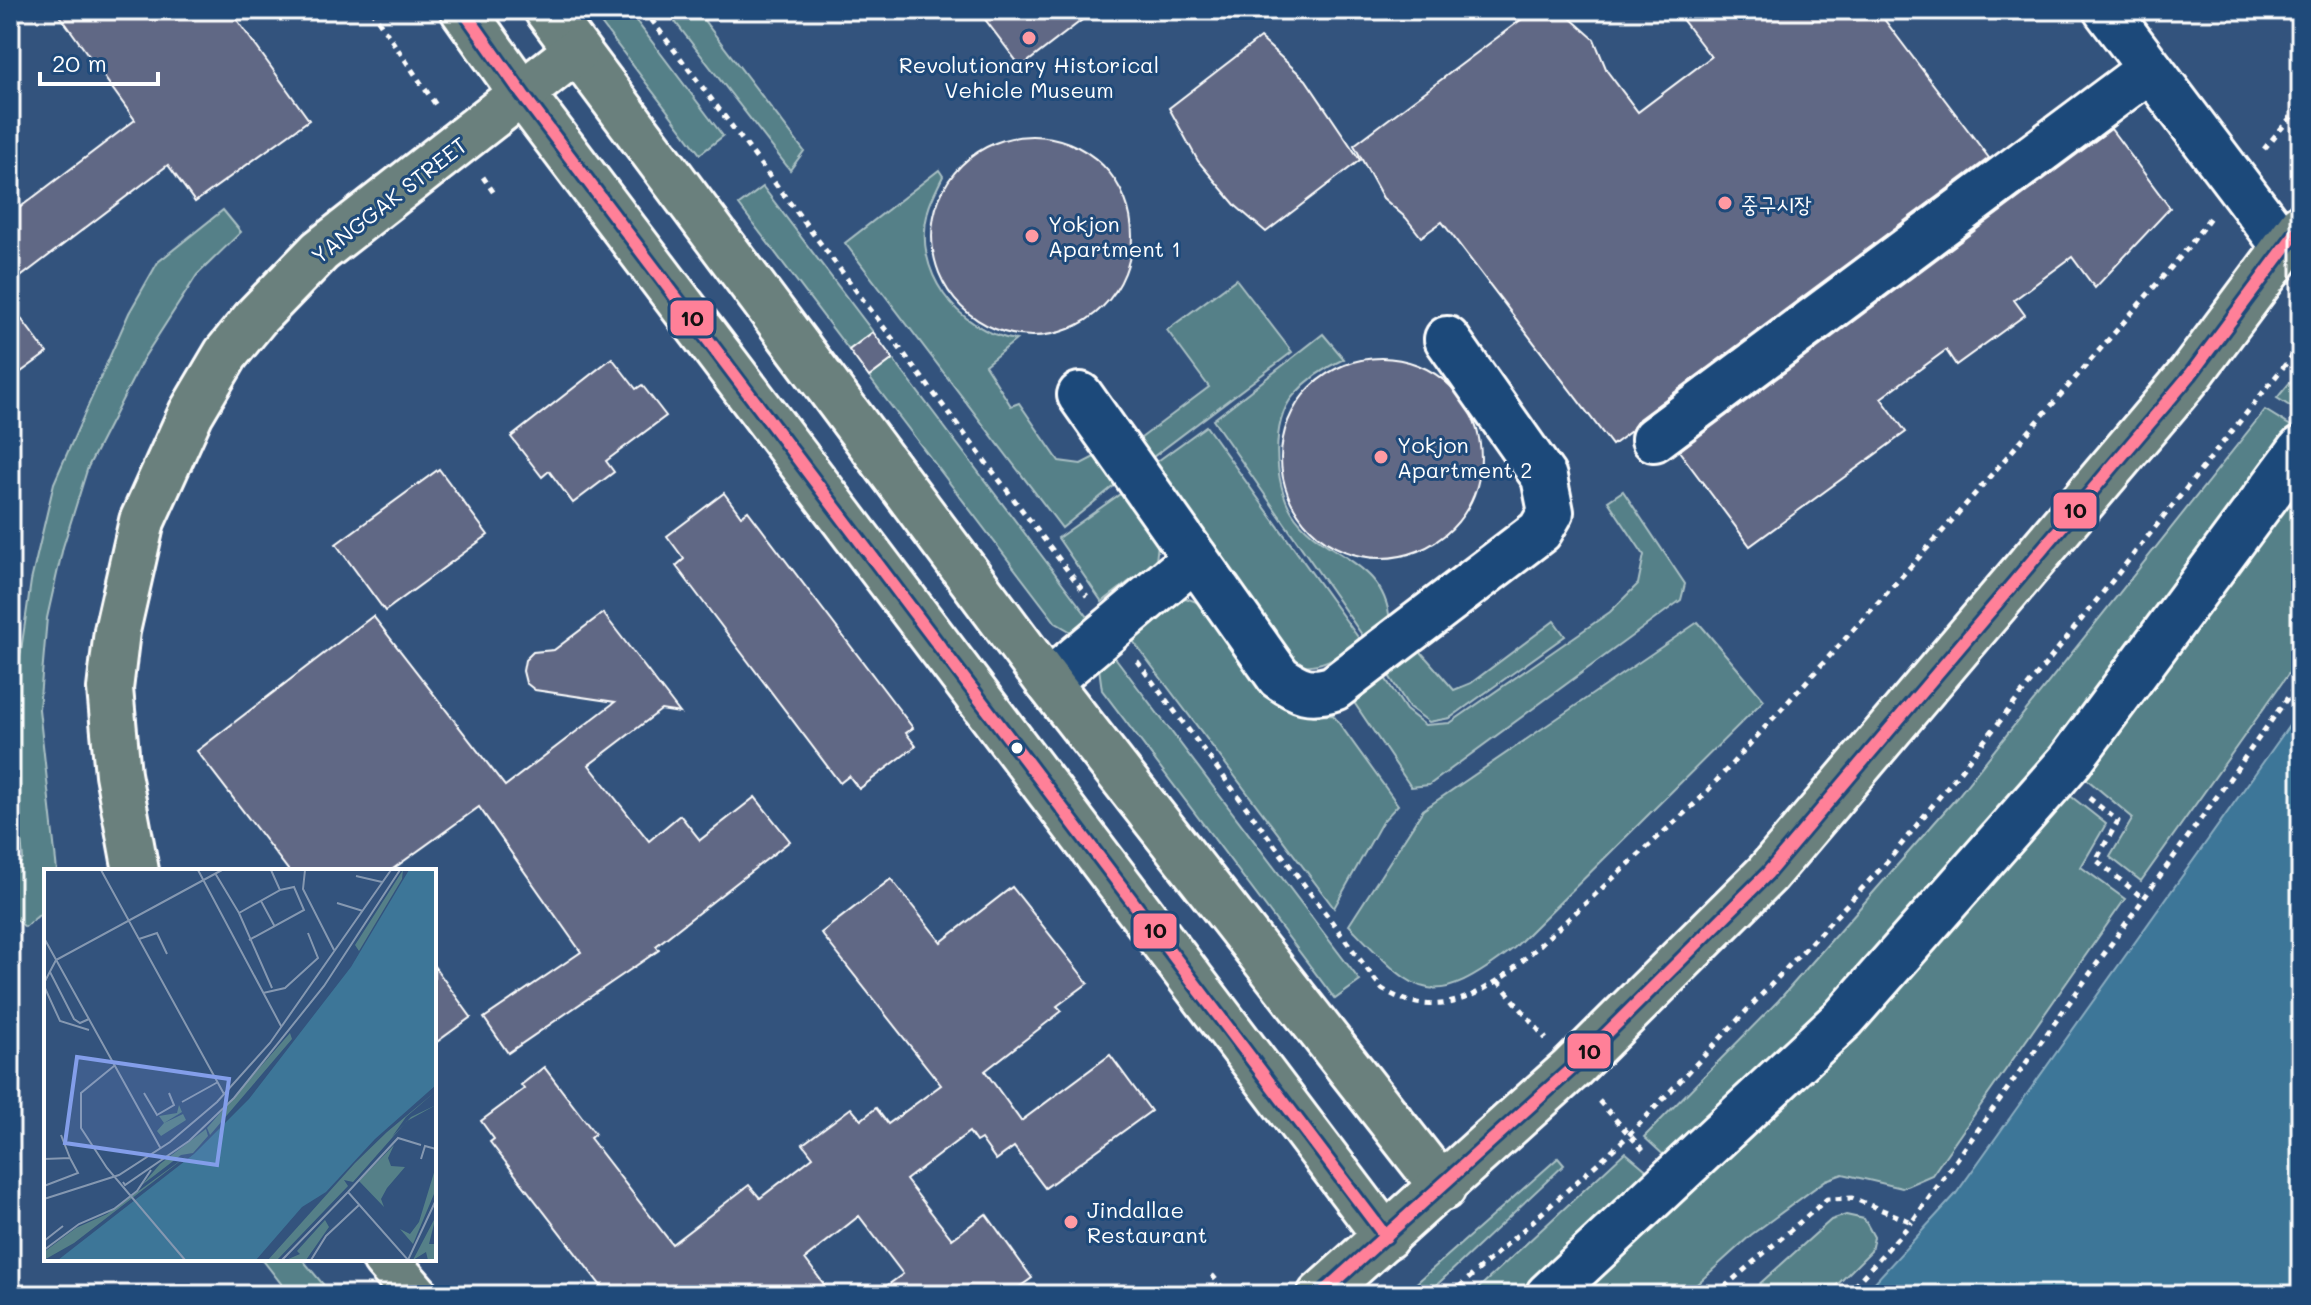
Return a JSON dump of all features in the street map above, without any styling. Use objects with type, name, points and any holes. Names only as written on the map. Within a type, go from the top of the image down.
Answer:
[{"type":"main road","points":[[463,10],[523,95],[1386,1237]]},
{"type":"main road","points":[[547,10],[1048,682],[1443,1188]]},
{"type":"main road","name":"YANGGAK STREET","points":[[136,869],[118,774],[110,689],[126,577],[142,521],[185,425],[226,354],[257,316],[320,251],[576,51]]},
{"type":"main road","points":[[1320,1295],[1443,1188],[1571,1069],[1767,874],[2190,375],[2293,236]]},
{"type":"main road","points":[[387,1261],[416,1295]]},
{"type":"street","points":[[2106,10],[2150,69],[2293,236]]},
{"type":"street","points":[[1654,439],[2150,69]]},
{"type":"street","points":[[1080,395],[1279,677],[1298,691],[1317,694],[1334,688],[1540,531],[1551,512],[1544,477],[1447,339]]},
{"type":"street","points":[[1548,1295],[1844,1018],[2059,773],[2301,449]]},
{"type":"street","points":[[1048,682],[1195,558]]},
{"type":"path","points":[[371,10],[408,63]]},
{"type":"path","points":[[1450,1295],[1628,1136],[1888,861],[2301,345]]},
{"type":"path","points":[[1846,1295],[1912,1222],[2301,679]]},
{"type":"path","points":[[2059,773],[2118,821],[2096,860],[2144,899]]},
{"type":"path","points":[[1498,981],[1571,1069]]},
{"type":"path","points":[[1715,1295],[1827,1199],[1852,1198],[1912,1222]]},
{"type":"path","points":[[1212,1275],[1228,1295]]},
{"type":"green space","points":[[591,10],[628,10],[723,136],[700,154]]},
{"type":"green space","points":[[666,10],[696,10],[804,151],[790,170]]},
{"type":"green space","points":[[939,170],[943,176],[929,207],[925,233],[933,275],[958,311],[995,334],[1016,340],[985,365],[1011,406],[1019,403],[1059,461],[1081,464],[1100,454],[1120,481],[1062,528],[845,243]]},
{"type":"green space","points":[[763,187],[873,332],[849,350],[739,205]]},
{"type":"green space","points":[[223,210],[241,232],[197,275],[143,359],[88,467],[63,547],[47,618],[39,709],[57,869],[44,869],[44,911],[25,927],[10,914],[10,878],[23,859],[10,727],[31,581],[54,483],[129,313],[158,262]]},
{"type":"green space","points":[[1236,279],[1292,352],[1145,463],[1139,445],[1141,438],[1209,387],[1167,330]]},
{"type":"green space","points":[[1323,334],[1344,359],[1311,379],[1286,406],[1278,436],[1278,470],[1286,500],[1304,527],[1364,570],[1386,600],[1390,622],[1365,639],[1213,420]]},
{"type":"green space","points":[[893,359],[1094,625],[1073,633],[1056,623],[869,377]]},
{"type":"green space","points":[[2301,369],[2301,413],[2277,398]]},
{"type":"green space","points":[[2265,410],[2299,431],[2080,722],[1835,1001],[1669,1160],[1644,1137],[1778,1001],[1958,796]]},
{"type":"green space","points":[[1206,426],[1360,640],[1337,656],[1314,665],[1294,665],[1155,463]]},
{"type":"green space","points":[[2301,484],[2301,656],[2141,881],[2110,857],[2133,818],[2083,776]]},
{"type":"green space","points":[[1623,491],[1685,584],[1681,600],[1429,785],[1411,787],[1351,698],[1383,675],[1406,710],[1425,725],[1450,723],[1610,612],[1638,584],[1644,555],[1608,501]]},
{"type":"green space","points":[[1123,492],[1158,544],[1156,561],[1102,602],[1058,538]]},
{"type":"green space","points":[[1180,597],[1198,603],[1214,614],[1262,682],[1291,710],[1306,715],[1333,715],[1398,805],[1382,822],[1334,908],[1130,637]]},
{"type":"green space","points":[[1554,621],[1565,636],[1450,718],[1429,722],[1409,707],[1386,671],[1421,652],[1454,690],[1471,683]]},
{"type":"green space","points":[[1698,622],[1764,700],[1514,948],[1462,982],[1443,988],[1426,988],[1409,981],[1392,968],[1349,925],[1423,810]]},
{"type":"green space","points":[[1111,652],[1360,981],[1335,999],[1102,690],[1099,668]]},
{"type":"green space","points":[[2068,794],[2106,824],[2081,867],[2125,899],[1932,1175],[1902,1188],[1843,1174],[1826,1180],[1751,1235],[1685,1295],[1581,1295],[1832,1052],[1953,925]]},
{"type":"green space","points":[[1625,1152],[1651,1174],[1526,1295],[1471,1295]]},
{"type":"green space","points":[[1558,1158],[1564,1165],[1426,1295],[1403,1295]]},
{"type":"green space","points":[[1846,1215],[1864,1219],[1874,1237],[1871,1251],[1827,1295],[1747,1295],[1831,1220]]},
{"type":"green space","points":[[264,1261],[304,1261],[332,1295],[290,1295]]},
{"type":"water","points":[[2301,709],[2301,1295],[1863,1295],[1955,1195]]},
{"type":"building","points":[[56,10],[230,10],[309,120],[195,202],[168,165],[10,285],[10,215],[135,120]]},
{"type":"building","name":"Revolutionary Historical Vehicle Museum","points":[[978,10],[1095,10],[1021,67]]},
{"type":"building","name":"중구시장","points":[[1534,10],[1561,10],[1594,39],[1607,71],[1638,112],[1711,57],[1675,10],[1877,10],[1989,158],[1639,419],[1631,431],[1612,445],[1442,222],[1421,237],[1406,218],[1383,198],[1354,145]]},
{"type":"building","points":[[1260,38],[1306,80],[1360,160],[1266,232],[1236,206],[1198,161],[1169,108]]},
{"type":"building","points":[[2111,129],[2170,208],[2095,288],[2072,257],[2014,300],[2025,315],[1956,365],[1946,350],[1881,398],[1906,432],[1750,546],[1679,451]]},
{"type":"building","name":"Yokjon Apartment 1","points":[[1032,136],[1070,143],[1103,165],[1125,198],[1132,236],[1125,274],[1103,307],[1070,329],[1032,336],[994,329],[961,307],[939,274],[932,236],[939,198],[961,165],[994,143]]},
{"type":"building","points":[[10,304],[47,353],[10,380]]},
{"type":"building","points":[[873,332],[893,359],[869,377],[849,350]]},
{"type":"building","points":[[612,358],[636,389],[642,385],[666,416],[606,461],[614,472],[573,503],[549,471],[542,477],[511,437]]},
{"type":"building","name":"Yokjon Apartment 2","points":[[1381,358],[1419,365],[1452,387],[1474,420],[1481,458],[1474,496],[1452,529],[1419,551],[1381,558],[1343,551],[1310,529],[1288,496],[1281,458],[1288,420],[1310,387],[1343,365]]},
{"type":"building","points":[[439,469],[488,535],[385,611],[336,544]]},
{"type":"building","points":[[724,493],[741,516],[748,511],[913,728],[906,733],[916,746],[859,789],[849,776],[840,783],[676,566],[684,559],[667,536]]},
{"type":"building","points":[[603,613],[680,713],[661,710],[589,765],[649,841],[680,815],[700,840],[755,797],[790,841],[656,946],[659,950],[508,1053],[484,1018],[581,952],[479,807],[393,869],[287,869],[197,751],[373,616],[505,786],[615,702],[535,690],[526,683],[523,671],[525,660],[533,652],[554,650]]},
{"type":"building","points":[[891,879],[941,942],[1012,887],[1088,983],[1057,1006],[1062,1011],[985,1071],[1021,1121],[1110,1055],[1151,1111],[1045,1188],[1014,1147],[996,1160],[981,1139],[976,1142],[969,1132],[906,1180],[952,1239],[986,1214],[1032,1278],[1008,1295],[874,1295],[903,1274],[859,1216],[805,1259],[832,1295],[608,1295],[490,1142],[494,1139],[481,1121],[524,1089],[521,1085],[544,1067],[595,1134],[590,1138],[672,1244],[749,1185],[760,1198],[813,1157],[803,1144],[851,1108],[861,1120],[876,1108],[888,1124],[941,1085],[821,933]]},
{"type":"building","points":[[436,969],[471,1017],[436,1043]]},
{"type":"transit line","name":"10","points":[[463,10],[523,95],[1386,1237]]},
{"type":"transit line","name":"10","points":[[1320,1295],[1571,1069],[1767,874],[2190,375],[2301,226]]},
{"type":"place","name":"Revolutionary Historical Vehicle Museum","points":[[1029,38]]},
{"type":"place","name":"중구시장","points":[[1725,203]]},
{"type":"place","name":"Yokjon Apartment 1","points":[[1032,236]]},
{"type":"place","name":"Yokjon Apartment 2","points":[[1381,457]]},
{"type":"place","name":"Jindallae Restaurant","points":[[1071,1222]]}]
